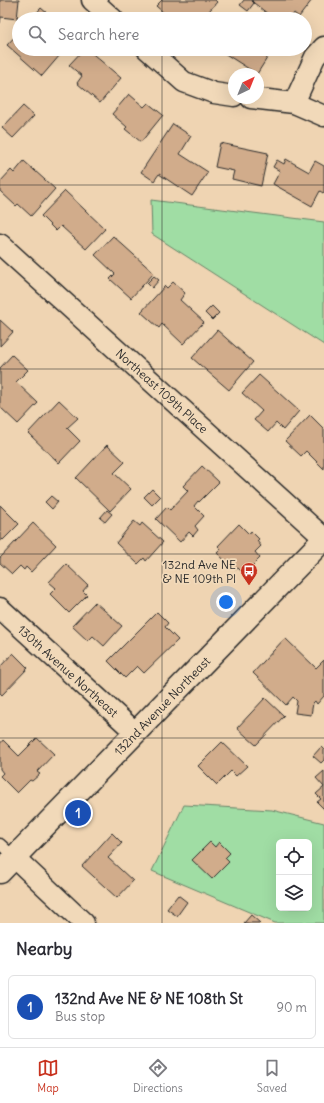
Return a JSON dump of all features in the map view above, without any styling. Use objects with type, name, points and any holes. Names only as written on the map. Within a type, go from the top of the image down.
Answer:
[{"type":"street","points":[[92,0],[105,12]]},
{"type":"street","points":[[294,103],[315,57],[324,47]]},
{"type":"street","points":[[155,56],[184,82],[214,94],[228,95]]},
{"type":"street","points":[[264,100],[294,103],[324,116]]},
{"type":"street","name":"Northeast 109th Place","points":[[0,244],[324,538]]},
{"type":"street","name":"132nd Avenue Northeast","points":[[5,858],[136,733],[324,538]]},
{"type":"street","name":"130th Avenue Northeast","points":[[0,608],[136,733]]},
{"type":"street","points":[[5,858],[84,923]]},
{"type":"green space","points":[[151,200],[324,222],[324,345],[152,234]]},
{"type":"green space","points":[[184,805],[272,810],[324,823],[324,923],[275,923],[152,871]]},
{"type":"building","points":[[0,0],[19,0],[18,12],[12,12],[12,18],[1,17],[0,23]]},
{"type":"building","points":[[162,0],[215,0],[217,2],[208,12],[163,12],[156,6]]},
{"type":"building","points":[[244,0],[252,0],[254,3],[248,11],[240,5]]},
{"type":"building","points":[[312,0],[303,12],[265,12],[252,1]]},
{"type":"building","points":[[41,8],[46,12],[37,12]]},
{"type":"building","points":[[12,40],[12,49],[7,45]]},
{"type":"building","points":[[19,56],[59,56],[42,76]]},
{"type":"building","points":[[77,56],[95,56],[121,78],[100,103],[77,83],[82,76],[69,65]]},
{"type":"building","points":[[229,56],[268,56],[261,68],[248,68]]},
{"type":"building","points":[[129,94],[144,107],[148,103],[163,115],[141,142],[125,129],[127,127],[112,114]]},
{"type":"building","points":[[23,106],[34,116],[13,138],[2,128]]},
{"type":"building","points":[[173,124],[191,136],[180,154],[208,172],[192,196],[159,174],[154,181],[141,172]]},
{"type":"building","points":[[220,143],[268,153],[261,186],[232,179],[234,171],[215,167]]},
{"type":"building","points":[[286,159],[309,172],[315,161],[324,166],[324,192],[323,193],[320,191],[312,206],[273,184],[280,171],[273,167],[277,160],[284,164]]},
{"type":"building","points":[[24,161],[55,189],[31,216],[18,204],[16,206],[0,191],[0,182],[11,170],[14,173]]},
{"type":"building","points":[[65,191],[105,229],[86,249],[61,226],[56,231],[41,216]]},
{"type":"building","points":[[113,236],[154,273],[131,298],[110,279],[115,274],[95,255]]},
{"type":"building","points":[[154,276],[159,280],[152,288],[147,283]]},
{"type":"building","points":[[173,282],[185,293],[180,300],[204,322],[183,344],[162,324],[159,328],[141,312],[165,286],[167,288]]},
{"type":"building","points":[[212,306],[219,313],[212,320],[205,313]]},
{"type":"building","points":[[0,320],[13,332],[0,346]]},
{"type":"building","points":[[217,330],[253,362],[229,390],[192,358]]},
{"type":"building","points":[[12,355],[28,370],[16,382],[38,403],[18,424],[0,407],[0,368]]},
{"type":"building","points":[[259,375],[299,411],[283,430],[276,423],[268,432],[254,420],[262,411],[242,393]]},
{"type":"building","points":[[59,400],[78,418],[67,428],[80,441],[59,463],[28,433]]},
{"type":"building","points":[[310,415],[324,429],[324,469],[306,451],[301,456],[285,441]]},
{"type":"building","points":[[107,445],[125,462],[114,473],[131,489],[110,511],[76,478]]},
{"type":"building","points":[[202,466],[219,482],[194,506],[204,516],[195,526],[198,530],[193,536],[189,532],[180,542],[156,519],[167,507],[170,510],[188,491],[183,486]]},
{"type":"building","points":[[152,489],[160,497],[152,505],[144,497]]},
{"type":"building","points":[[51,496],[58,502],[52,509],[45,502]]},
{"type":"building","points":[[0,505],[19,524],[0,542]]},
{"type":"building","points":[[107,510],[112,514],[105,522],[100,518]]},
{"type":"building","points":[[134,521],[140,526],[142,523],[163,542],[146,561],[144,558],[138,564],[116,543]]},
{"type":"building","points":[[33,523],[56,545],[31,572],[26,567],[24,570],[20,566],[12,574],[0,563],[0,558]]},
{"type":"building","points":[[239,524],[249,534],[251,531],[259,539],[257,541],[261,546],[255,552],[260,558],[244,574],[238,568],[235,570],[217,553],[221,549],[218,546]]},
{"type":"building","points":[[66,564],[88,585],[83,591],[87,595],[69,613],[50,594],[56,588],[49,582]]},
{"type":"building","points":[[95,602],[122,626],[104,646],[93,636],[88,641],[72,626]]},
{"type":"building","points":[[157,612],[168,623],[165,627],[178,640],[144,673],[137,666],[125,678],[108,661]]},
{"type":"building","points":[[285,638],[316,668],[324,660],[324,696],[317,704],[315,701],[313,703],[311,715],[295,713],[297,701],[293,697],[286,705],[253,673]]},
{"type":"building","points":[[13,653],[28,668],[2,695],[0,693],[0,667]]},
{"type":"building","points":[[265,698],[284,716],[256,745],[237,728]]},
{"type":"building","points":[[37,738],[54,754],[37,772],[40,774],[32,781],[30,780],[17,793],[0,776],[3,773],[0,769],[0,744],[3,740],[19,756]]},
{"type":"building","points":[[222,742],[247,766],[236,776],[231,771],[217,785],[198,766]]},
{"type":"building","points":[[321,747],[324,750],[324,760],[321,763],[313,756]]},
{"type":"building","points":[[324,771],[324,787],[316,778]]},
{"type":"building","points":[[324,787],[324,809],[317,802],[321,799],[316,794]]},
{"type":"building","points":[[112,833],[122,843],[108,858],[133,881],[117,898],[82,866]]},
{"type":"building","points":[[210,842],[215,847],[219,842],[230,853],[225,858],[229,862],[212,879],[192,860]]},
{"type":"building","points":[[178,895],[187,902],[177,916],[167,909]]},
{"type":"building","points":[[251,915],[260,923],[244,923]]},
{"type":"place","name":"132nd Ave NE & NE 109th Pl","points":[[249,586]]},
{"type":"place","name":"132nd Ave NE & NE 108th St","points":[[78,813]]}]
